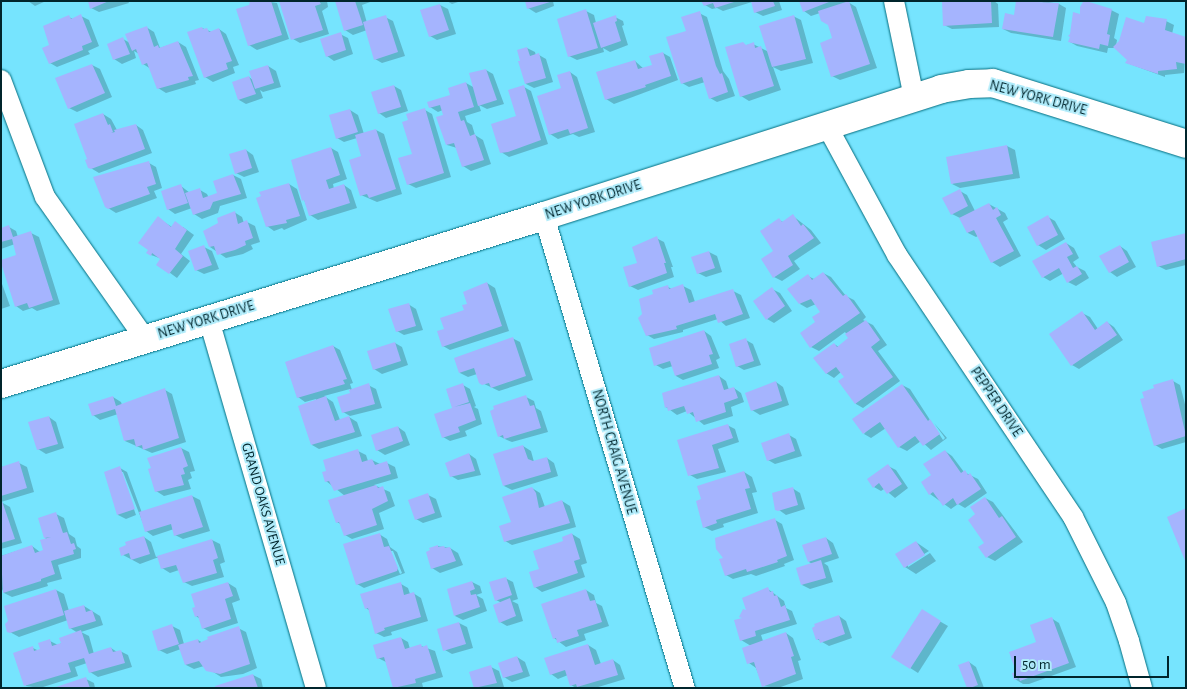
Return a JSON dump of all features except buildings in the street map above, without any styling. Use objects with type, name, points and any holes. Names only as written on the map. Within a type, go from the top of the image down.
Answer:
[{"type":"street","points":[[894,1],[914,98]]},
{"type":"street","points":[[1,80],[45,197],[145,339]]},
{"type":"street","name":"NEW YORK DRIVE","points":[[1,384],[544,216],[941,89],[969,84],[993,83],[1186,144]]},
{"type":"street","name":"PEPPER DRIVE","points":[[827,126],[897,255],[1073,517],[1116,604],[1142,688]]},
{"type":"street","name":"NORTH CRAIG AVENUE","points":[[544,216],[685,688]]},
{"type":"street","name":"GRAND OAKS AVENUE","points":[[209,320],[316,688]]}]
